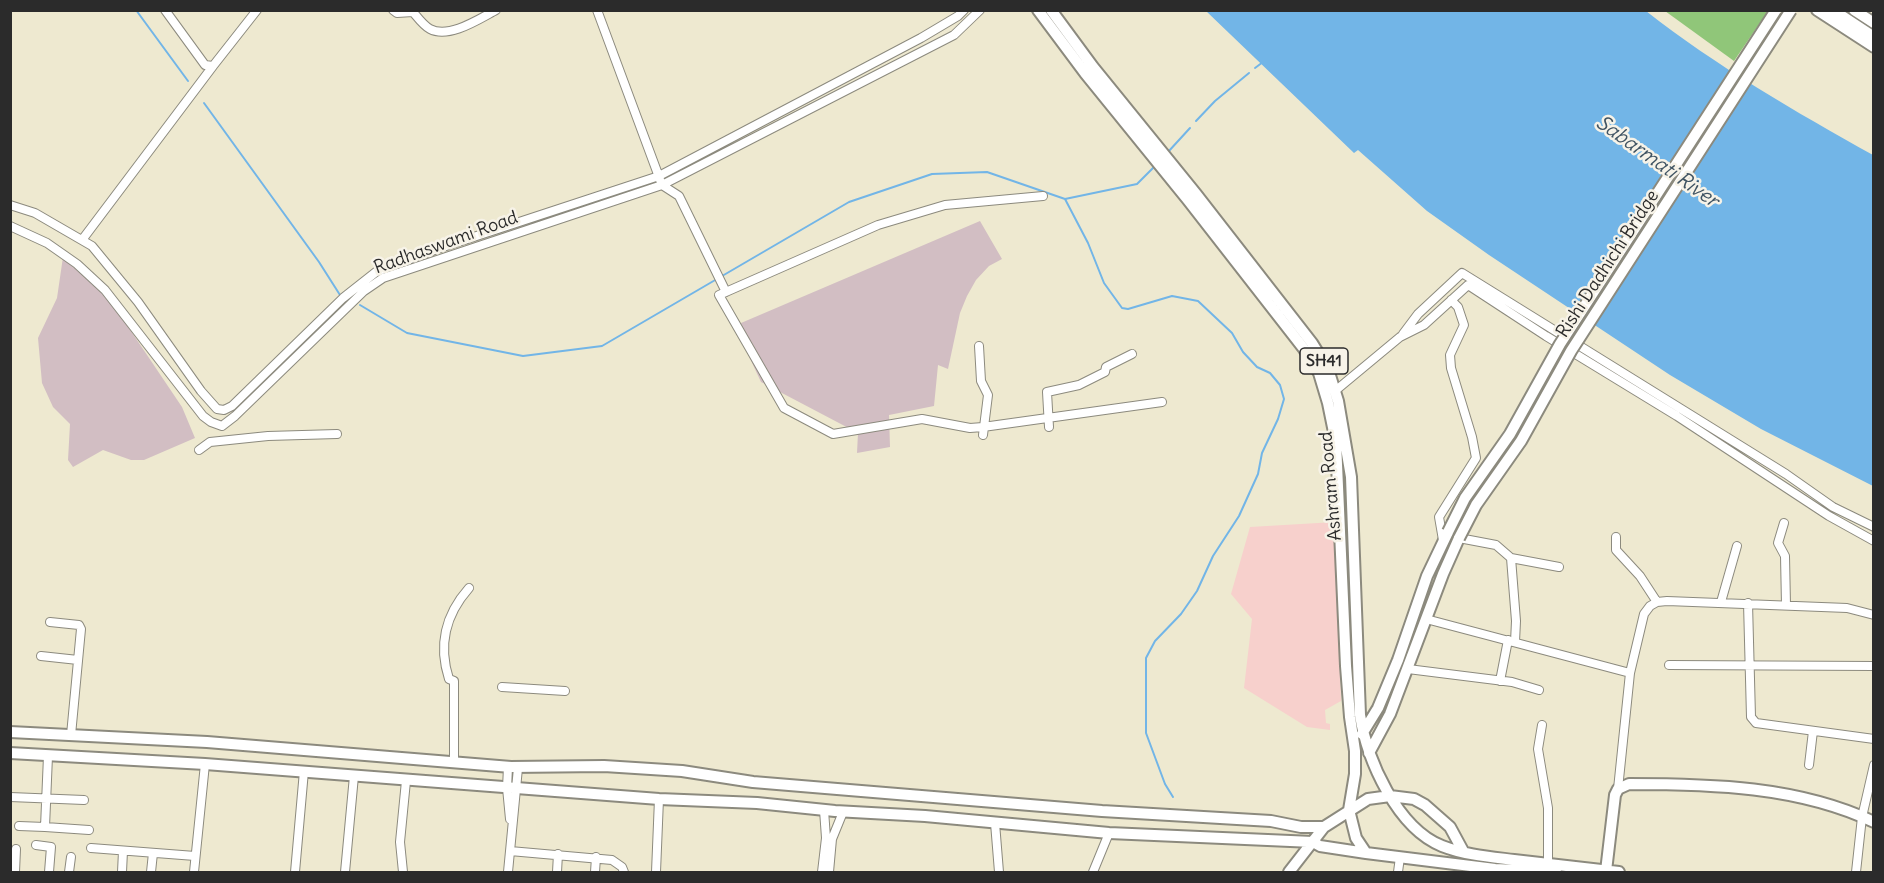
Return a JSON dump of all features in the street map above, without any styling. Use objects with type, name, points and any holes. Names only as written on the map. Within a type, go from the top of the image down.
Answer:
[{"type":"main road","name":"Ashram Road","points":[[1038,10],[1085,73],[1304,349],[1330,393],[1346,440],[1351,477],[1358,679],[1363,733],[1369,753],[1390,796],[1421,833],[1442,846],[1545,870]]},
{"type":"main road","name":"Ashram Road","points":[[1051,10],[1093,67],[1312,343],[1328,369],[1338,465],[1346,666],[1355,751],[1355,774],[1349,810],[1356,838],[1366,853],[1495,869],[1619,873]]},
{"type":"main road","name":"Rishi Dadhichi Bridge","points":[[1355,751],[1378,708],[1398,660],[1427,576],[1465,498],[1510,434],[1541,383],[1560,344],[1776,10]]},
{"type":"main road","name":"Rishi Dadhichi Bridge","points":[[1369,753],[1390,714],[1443,573],[1476,505],[1526,433],[1571,351],[1791,10]]},
{"type":"main road","points":[[1817,10],[1874,47]]},
{"type":"main road","points":[[1833,10],[1874,37]]},
{"type":"main road","points":[[1854,10],[1874,23]]},
{"type":"main road","points":[[10,732],[207,742],[513,767],[604,766],[682,771],[784,785],[1081,809],[1271,821],[1301,827],[1324,827]]},
{"type":"main road","points":[[10,753],[304,771],[659,800],[757,803],[1109,833],[1316,844],[1366,853]]},
{"type":"main road","points":[[1606,871],[1614,803],[1618,789],[1629,784],[1756,790],[1809,800],[1874,822]]},
{"type":"main road","points":[[1296,873],[1316,844],[1324,827],[1368,799],[1390,796],[1414,799],[1425,805],[1450,827],[1463,851]]},
{"type":"main road","points":[[1289,873],[1298,860],[1316,844]]},
{"type":"street","points":[[165,10],[205,65],[213,66]]},
{"type":"street","points":[[82,240],[257,10]]},
{"type":"street","points":[[393,10],[397,13],[413,12],[429,28],[438,32],[458,30],[496,10]]},
{"type":"street","points":[[597,10],[662,185],[679,196],[726,292]]},
{"type":"street","name":"Radhaswami Road","points":[[224,410],[232,406],[343,298],[376,272],[437,249],[659,176],[921,38],[964,10]]},
{"type":"street","name":"Radhaswami Road","points":[[222,426],[364,291],[383,278],[662,185],[954,35],[980,10]]},
{"type":"street","points":[[1043,196],[945,205],[889,222],[719,295],[784,408],[833,434],[922,419],[983,431],[1048,417],[1162,402]]},
{"type":"street","points":[[10,205],[35,213],[92,246],[138,302],[201,391],[217,409],[224,410],[222,426],[203,416],[105,290],[77,264],[47,243],[10,226]]},
{"type":"street","points":[[1330,393],[1400,337],[1419,314],[1462,273],[1786,474],[1833,507],[1874,527]]},
{"type":"street","points":[[1400,337],[1424,325],[1468,285],[1677,416],[1829,516],[1874,541]]},
{"type":"street","points":[[343,298],[350,304]]},
{"type":"street","points":[[1446,537],[1439,517],[1476,458],[1451,368],[1450,355],[1464,325],[1458,307],[1451,300]]},
{"type":"street","points":[[979,346],[981,381],[988,395],[983,431]]},
{"type":"street","points":[[1049,427],[1047,392],[1079,385],[1104,372],[1106,367],[1132,354]]},
{"type":"street","points":[[199,450],[210,442],[268,436],[337,435]]},
{"type":"street","points":[[1784,524],[1778,543],[1785,556],[1786,605]]},
{"type":"street","points":[[1616,537],[1616,550],[1640,576],[1657,602]]},
{"type":"street","points":[[1459,538],[1496,545],[1511,558],[1560,567]]},
{"type":"street","points":[[1721,602],[1737,546]]},
{"type":"street","points":[[1500,681],[1511,641],[1514,576],[1511,558]]},
{"type":"street","points":[[454,763],[454,681],[449,679],[445,667],[446,624],[469,588]]},
{"type":"street","points":[[1618,789],[1630,673],[1644,614],[1650,606],[1657,602],[1748,603],[1848,608],[1874,615]]},
{"type":"street","points":[[1748,603],[1750,717],[1753,721],[1874,739]]},
{"type":"street","points":[[1426,619],[1630,673]]},
{"type":"street","points":[[50,622],[79,625],[81,629],[71,735]]},
{"type":"street","points":[[41,657],[78,660]]},
{"type":"street","points":[[1669,665],[1874,666]]},
{"type":"street","points":[[1408,669],[1525,685],[1539,690]]},
{"type":"street","points":[[502,687],[565,691]]},
{"type":"street","points":[[1542,725],[1538,749],[1548,808],[1545,870]]},
{"type":"street","points":[[1809,765],[1813,730]]},
{"type":"street","points":[[45,827],[48,756]]},
{"type":"street","points":[[194,873],[205,764]]},
{"type":"street","points":[[1856,873],[1862,817],[1874,765]]},
{"type":"street","points":[[508,873],[513,767]]},
{"type":"street","points":[[295,873],[304,771]]},
{"type":"street","points":[[345,873],[354,776]]},
{"type":"street","points":[[403,873],[400,842],[406,781]]},
{"type":"street","points":[[10,797],[84,800]]},
{"type":"street","points":[[656,873],[659,800]]},
{"type":"street","points":[[822,873],[826,838],[824,810]]},
{"type":"street","points":[[829,873],[832,838],[843,812]]},
{"type":"street","points":[[995,823],[999,873]]},
{"type":"street","points":[[19,826],[89,830]]},
{"type":"street","points":[[1094,873],[1109,833]]},
{"type":"street","points":[[36,845],[51,847],[49,873]]},
{"type":"street","points":[[91,848],[195,856]]},
{"type":"street","points":[[15,873],[16,849]]},
{"type":"street","points":[[122,873],[123,850]]},
{"type":"street","points":[[510,851],[596,857],[618,863],[624,873]]},
{"type":"street","points":[[151,873],[153,853]]},
{"type":"street","points":[[557,873],[558,854]]},
{"type":"street","points":[[595,873],[596,857]]},
{"type":"street","points":[[1398,873],[1400,857]]},
{"type":"street","points":[[69,873],[71,858]]},
{"type":"shaded area","points":[[980,221],[1002,259],[989,266],[976,280],[967,296],[960,313],[948,369],[938,365],[934,406],[889,415],[890,447],[857,453],[858,433],[761,382],[747,352],[741,323]]},
{"type":"shaded area","points":[[63,257],[104,291],[182,407],[195,438],[144,460],[131,460],[103,450],[73,467],[68,460],[70,424],[53,407],[42,383],[38,338],[57,298]]},
{"type":"shaded area","points":[[1335,522],[1341,701],[1325,710],[1326,723],[1330,724],[1330,730],[1307,727],[1244,688],[1252,619],[1231,594],[1250,527]]},
{"type":"green space","points":[[1665,11],[1768,11],[1734,61]]},
{"type":"water","name":"Sabarmati River","points":[[1206,11],[1646,11],[1728,69],[1873,155],[1873,486],[1761,429],[1670,375],[1427,211],[1358,150],[1354,153]]},
{"type":"waterway","points":[[136,10],[188,81]]},
{"type":"waterway","points":[[1255,68],[1263,62]]},
{"type":"waterway","points":[[1196,121],[1215,101],[1249,73]]},
{"type":"waterway","points":[[204,103],[319,262],[340,295]]},
{"type":"waterway","points":[[1168,152],[1190,128]]},
{"type":"waterway","points":[[360,305],[407,333],[523,356],[602,346],[849,202],[932,174],[987,172],[1065,199],[1137,184],[1155,166]]},
{"type":"waterway","points":[[1065,199],[1088,243],[1104,283],[1122,308],[1128,309],[1172,296],[1198,301],[1232,333],[1243,352],[1257,367],[1270,373],[1280,385],[1284,399],[1278,419],[1262,453],[1258,474],[1239,516],[1213,556],[1197,591],[1181,614],[1155,641],[1146,658],[1146,733],[1165,784],[1173,797]]}]
